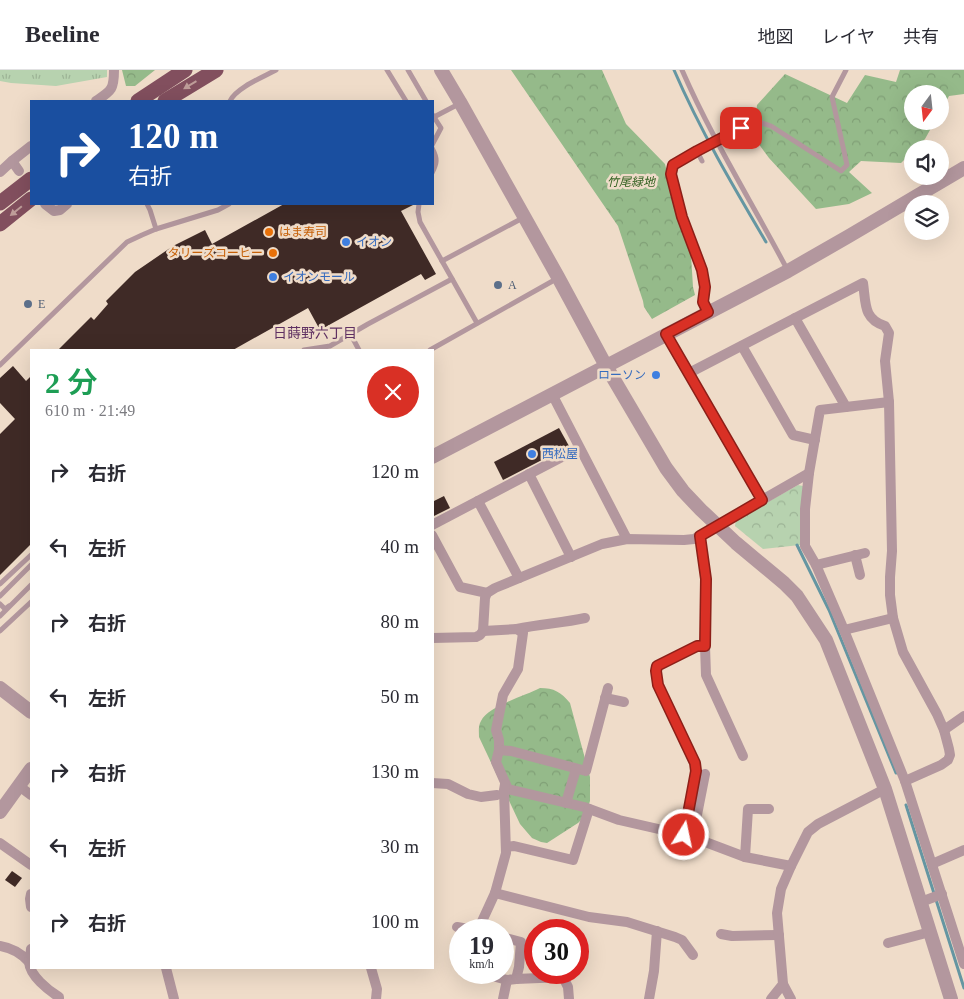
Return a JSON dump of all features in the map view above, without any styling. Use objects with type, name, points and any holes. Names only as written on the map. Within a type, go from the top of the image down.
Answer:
[{"type":"highway","points":[[140,100],[185,70]]},
{"type":"highway","points":[[170,100],[216,70]]},
{"type":"highway","points":[[0,203],[25,175]]},
{"type":"highway","points":[[0,224],[30,200]]},
{"type":"street","points":[[98,100],[110,92],[114,79],[114,70]]},
{"type":"street","points":[[433,70],[519,220],[556,279]]},
{"type":"street","points":[[441,70],[556,279],[666,468],[683,491],[717,525],[797,596],[826,640],[885,789],[925,901],[930,932],[951,999]]},
{"type":"street","points":[[0,172],[30,147]]},
{"type":"street","points":[[12,161],[25,175]]},
{"type":"street","points":[[434,456],[788,270],[964,168]]},
{"type":"street","points":[[47,205],[54,211],[60,210],[66,205]]},
{"type":"street","points":[[689,373],[863,283],[867,311],[870,318],[876,323],[885,326],[889,333],[885,360],[889,402],[892,551],[890,595],[893,618],[902,652],[934,707],[944,730],[950,755],[948,760],[941,765],[905,781]]},
{"type":"street","points":[[795,318],[846,407]]},
{"type":"street","points":[[666,334],[762,500]]},
{"type":"street","points":[[742,346],[793,435],[815,440]]},
{"type":"street","points":[[552,394],[627,539]]},
{"type":"street","points":[[889,402],[820,410],[809,473],[805,546],[816,565],[844,630],[905,781],[964,964]]},
{"type":"street","points":[[434,524],[579,448]]},
{"type":"street","points":[[434,638],[476,637],[480,635],[483,630],[484,598],[487,593],[495,588],[602,544],[627,539],[694,539],[809,473]]},
{"type":"street","points":[[529,474],[572,557]]},
{"type":"street","points":[[478,501],[519,578]]},
{"type":"street","points":[[700,536],[706,579],[706,675],[743,756]]},
{"type":"street","points":[[434,539],[460,587],[487,593]]},
{"type":"street","points":[[816,565],[860,554],[860,575]]},
{"type":"street","points":[[483,630],[517,630],[534,625],[585,618]]},
{"type":"street","points":[[844,630],[893,618]]},
{"type":"street","points":[[517,630],[523,633],[518,669],[503,695],[496,730],[499,740],[496,762],[508,788],[588,809],[619,820],[684,835],[744,857],[791,866]]},
{"type":"street","points":[[684,835],[696,771],[695,763],[658,685],[656,671],[657,666],[697,646],[705,646]]},
{"type":"street","points":[[0,688],[30,711]]},
{"type":"street","points":[[498,750],[511,751],[586,771],[607,693],[624,702]]},
{"type":"street","points":[[944,730],[964,716]]},
{"type":"street","points":[[566,803],[576,768]]},
{"type":"street","points":[[0,812],[30,770]]},
{"type":"street","points":[[700,840],[694,830],[705,774]]},
{"type":"street","points":[[434,783],[448,784],[468,794],[481,797],[497,795]]},
{"type":"street","points":[[483,919],[495,892],[506,853],[505,784]]},
{"type":"street","points":[[19,786],[30,794]]},
{"type":"street","points":[[791,999],[783,984],[777,913],[781,889],[791,866],[808,832],[818,824],[885,789]]},
{"type":"street","points":[[744,857],[748,808],[770,809]]},
{"type":"street","points":[[506,847],[514,846],[573,860],[588,809]]},
{"type":"street","points":[[0,842],[30,864]]},
{"type":"street","points":[[932,864],[964,850]]},
{"type":"street","points":[[495,892],[589,917],[627,922],[675,936],[682,940],[693,955]]},
{"type":"street","points":[[925,901],[941,894]]},
{"type":"street","points":[[649,999],[654,971],[657,932]]},
{"type":"street","points":[[888,943],[930,932]]},
{"type":"street","points":[[722,934],[732,936],[778,934]]},
{"type":"street","points":[[514,940],[521,942],[519,967],[514,974]]},
{"type":"street","points":[[0,946],[15,950],[29,962]]},
{"type":"street","points":[[29,962],[30,956]]},
{"type":"street","points":[[32,969],[46,988],[59,997],[59,999]]},
{"type":"street","points":[[166,969],[170,998]]},
{"type":"street","points":[[371,969],[377,989],[376,999]]},
{"type":"street","points":[[503,999],[509,984]]},
{"type":"street","points":[[567,984],[569,999]]},
{"type":"street","points":[[771,999],[783,984]]},
{"type":"lane","points":[[230,100],[238,91],[276,70]]},
{"type":"lane","points":[[388,70],[405,100]]},
{"type":"lane","points":[[408,70],[425,100]]},
{"type":"lane","points":[[682,70],[716,140],[788,270]]},
{"type":"lane","points":[[708,312],[703,302],[705,287],[702,270],[682,217],[671,174],[673,165],[716,140],[753,122],[759,122],[771,126],[841,171],[847,165],[832,97],[846,70]]},
{"type":"lane","points":[[434,117],[455,106]]},
{"type":"lane","points":[[434,118],[440,128],[434,142]]},
{"type":"lane","points":[[434,151],[437,163],[434,170]]},
{"type":"lane","points":[[697,151],[702,161]]},
{"type":"lane","points":[[147,205],[156,229]]},
{"type":"lane","points":[[0,365],[127,242],[156,229],[218,210],[228,205]]},
{"type":"lane","points":[[419,205],[420,222],[477,323]]},
{"type":"lane","points":[[442,261],[519,220]]},
{"type":"lane","points":[[310,349],[330,346],[452,279]]},
{"type":"lane","points":[[432,349],[556,279]]},
{"type":"lane","points":[[350,334],[358,349]]},
{"type":"lane","points":[[0,584],[30,556]]},
{"type":"lane","points":[[0,596],[30,566]]},
{"type":"lane","points":[[0,604],[6,609],[30,586]]},
{"type":"lane","points":[[0,616],[30,586]]},
{"type":"lane","points":[[0,631],[30,603]]},
{"type":"green space","points":[[0,70],[107,70],[107,77],[56,86],[0,81]]},
{"type":"green space","points":[[122,70],[155,70],[135,86],[126,86]]},
{"type":"green space","name":"竹尾緑地","points":[[511,70],[602,70],[626,124],[665,164],[677,212],[691,255],[695,295],[652,319],[644,307],[618,226]]},
{"type":"green space","points":[[900,70],[964,70],[964,94],[949,96],[949,85],[904,85],[904,130],[930,130],[924,140],[904,140],[904,160],[901,163],[861,161],[849,172],[872,193],[849,204],[816,209],[769,158],[753,136],[757,105],[785,74],[847,103],[865,75],[896,82]]},
{"type":"green space","points":[[798,485],[803,486],[800,545],[763,549],[735,526],[736,520]]},
{"type":"green space","points":[[540,688],[557,691],[570,703],[590,777],[590,801],[585,816],[578,823],[547,843],[532,838],[520,824],[479,737],[480,723],[491,711]]},
{"type":"building","name":"イオンモール","points":[[282,205],[413,205],[401,211],[436,274],[425,280],[421,274],[320,330],[308,308],[235,349],[59,349],[91,317],[94,320],[108,304],[106,301],[135,272],[173,246],[205,230],[212,244]]},
{"type":"building","points":[[13,366],[26,381],[30,377],[30,545],[0,575],[0,434],[15,419],[0,403],[0,378]]},
{"type":"building","name":"西松屋","points":[[559,428],[569,446],[503,480],[494,462]]},
{"type":"building","points":[[444,496],[450,508],[434,516],[434,501]]},
{"type":"building","points":[[12,871],[22,878],[15,887],[5,880]]},
{"type":"waterway","points":[[674,70],[706,136],[766,242]]},
{"type":"waterway","points":[[797,545],[829,610],[896,773]]},
{"type":"waterway","points":[[906,805],[964,988]]},
{"type":"place","name":"はま寿司","points":[[269,232]]},
{"type":"place","name":"イオン","points":[[346,242]]},
{"type":"place","name":"タリーズコーヒー","points":[[273,253]]},
{"type":"place","name":"イオンモール","points":[[273,277]]},
{"type":"place","name":"A","points":[[498,285]]},
{"type":"place","name":"E","points":[[28,304]]},
{"type":"place","name":"ローソン","points":[[656,375]]},
{"type":"place","name":"西松屋","points":[[532,454]]},
{"type":"district","name":"日蒔野六丁目","points":[[315,333]]},
{"type":"route","points":[[684,835],[696,771],[695,763],[658,685],[657,666],[697,646],[705,646],[706,579],[700,536],[762,500],[666,334],[708,312],[703,302],[705,287],[702,270],[682,217],[671,174],[673,165],[741,128]]}]
